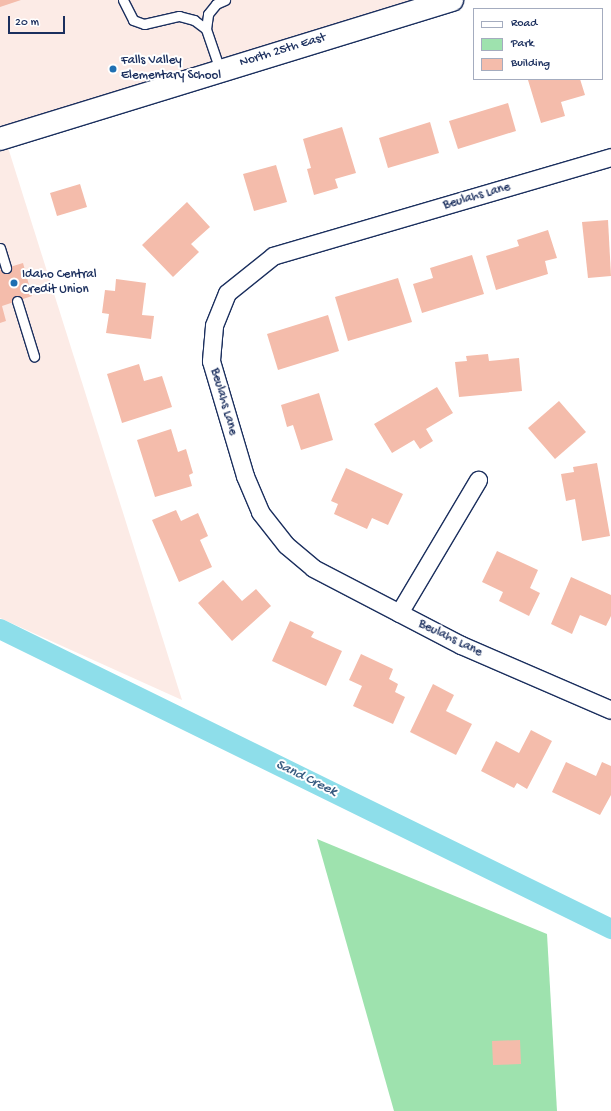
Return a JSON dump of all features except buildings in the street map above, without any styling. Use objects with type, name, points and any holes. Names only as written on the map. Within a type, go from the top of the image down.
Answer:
[{"type":"main road","name":"North 25th East","points":[[0,139],[220,70],[452,0]]},
{"type":"street","name":"Beulahs Lane","points":[[611,157],[273,256],[227,293],[214,326],[211,361],[245,476],[260,512],[286,545],[313,568],[461,645],[611,710]]},
{"type":"street","points":[[398,613],[478,480]]},
{"type":"lane","points":[[123,0],[133,20],[144,24],[179,16],[194,20],[206,29]]},
{"type":"lane","points":[[220,70],[206,29],[208,14],[216,4],[225,0]]},
{"type":"lane","points":[[0,248],[6,268]]},
{"type":"lane","points":[[17,301],[34,356]]},
{"type":"shaded area","name":"Falls Valley Elementary School","points":[[0,0],[453,0],[0,138]]},
{"type":"shaded area","points":[[5,138],[182,700],[0,618],[0,139]]},
{"type":"green space","points":[[317,839],[547,934],[557,1111],[394,1111]]},
{"type":"waterway","name":"Sand Creek","points":[[0,629],[611,929]]},
{"type":"place","name":"Falls Valley Elementary School","points":[[113,69]]},
{"type":"place","name":"Idaho Central Credit Union","points":[[14,283]]}]
